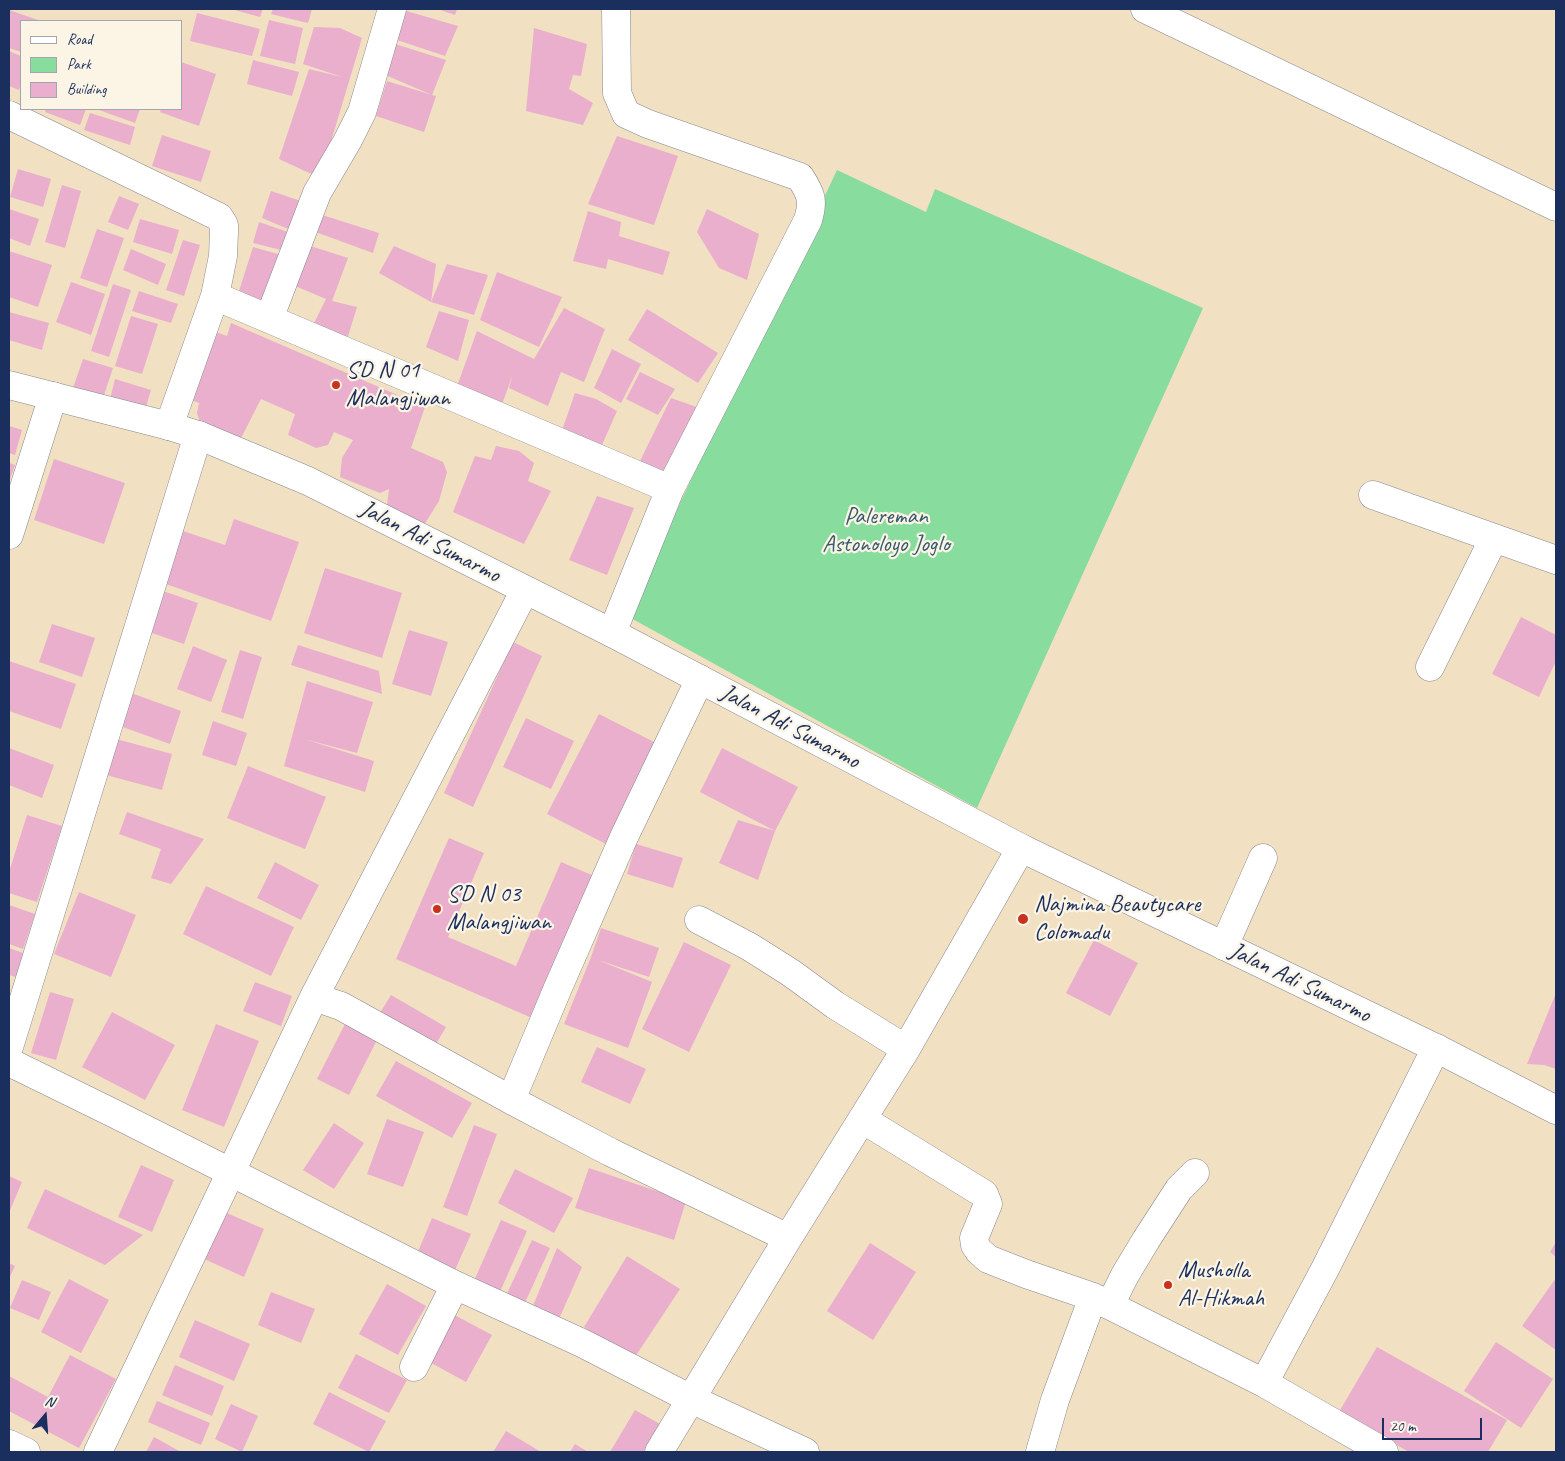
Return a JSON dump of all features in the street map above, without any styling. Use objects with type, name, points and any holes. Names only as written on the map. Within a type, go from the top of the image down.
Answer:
[{"type":"street","points":[[269,319],[317,193],[362,112],[392,9]]},
{"type":"street","points":[[612,632],[670,489],[804,228],[812,207],[810,192],[800,178],[648,124],[626,114],[616,93],[616,9]]},
{"type":"street","points":[[1145,9],[1556,207]]},
{"type":"street","points":[[9,115],[219,217],[224,225],[224,248],[215,296],[169,426]]},
{"type":"street","points":[[215,296],[670,489]]},
{"type":"street","name":"Jalan Adi Sumarmo","points":[[9,385],[198,435],[308,481],[612,632],[1021,848],[1436,1048],[1556,1110]]},
{"type":"street","points":[[9,535],[53,396]]},
{"type":"street","points":[[9,1047],[198,435]]},
{"type":"street","points":[[1373,495],[1556,560]]},
{"type":"street","points":[[1430,667],[1494,538]]},
{"type":"street","points":[[98,1452],[314,997],[525,590]]},
{"type":"street","points":[[511,1100],[556,990],[624,837],[700,680]]},
{"type":"street","points":[[659,1452],[788,1238],[906,1049],[1021,848]]},
{"type":"street","points":[[1224,946],[1263,858]]},
{"type":"street","points":[[699,920],[750,946],[835,1005],[906,1049]]},
{"type":"street","points":[[314,997],[341,1006],[511,1100],[610,1152],[788,1238]]},
{"type":"street","points":[[1264,1383],[1325,1269],[1436,1048]]},
{"type":"street","points":[[9,1062],[455,1285],[582,1343],[690,1399],[805,1452]]},
{"type":"street","points":[[862,1119],[984,1194],[988,1204],[974,1238],[975,1245],[988,1259],[1101,1301],[1264,1383],[1384,1452]]},
{"type":"street","points":[[1040,1452],[1055,1400],[1101,1301],[1125,1275],[1180,1189],[1195,1173]]},
{"type":"street","points":[[414,1367],[455,1285]]},
{"type":"street","points":[[9,1444],[26,1452]]},
{"type":"green space","name":"Palereman Astonoloyo Joglo","points":[[837,170],[926,212],[935,189],[1203,308],[977,808],[627,616]]},
{"type":"building","points":[[231,9],[263,9],[260,17]]},
{"type":"building","points":[[273,9],[312,9],[308,23],[271,14]]},
{"type":"building","points":[[438,9],[457,9],[455,15]]},
{"type":"building","points":[[9,10],[38,20],[20,20],[20,52],[9,48]]},
{"type":"building","points":[[403,10],[458,26],[445,56],[394,39]]},
{"type":"building","points":[[197,13],[260,29],[252,56],[190,41]]},
{"type":"building","points":[[269,20],[303,28],[295,64],[260,56]]},
{"type":"building","points":[[314,27],[340,28],[362,38],[320,178],[279,159],[309,69],[342,77],[303,64]]},
{"type":"building","points":[[534,28],[587,44],[581,76],[573,75],[569,89],[593,103],[583,125],[526,111]]},
{"type":"building","points":[[392,43],[446,60],[432,95],[383,74]]},
{"type":"building","points":[[9,51],[20,56],[20,86],[19,90],[9,86]]},
{"type":"building","points":[[253,60],[299,72],[292,96],[247,84]]},
{"type":"building","points":[[182,62],[216,74],[199,126],[160,112],[161,110],[182,110]]},
{"type":"building","points":[[387,81],[436,96],[424,132],[376,116]]},
{"type":"building","points":[[46,110],[86,110],[80,125],[45,112]]},
{"type":"building","points":[[99,110],[140,110],[135,123]]},
{"type":"building","points":[[90,113],[135,127],[130,145],[84,130]]},
{"type":"building","points":[[162,135],[211,151],[201,182],[152,166]]},
{"type":"building","points":[[617,136],[678,156],[654,225],[588,204]]},
{"type":"building","points":[[18,169],[51,179],[43,207],[10,197]]},
{"type":"building","points":[[62,185],[81,191],[65,248],[45,242]]},
{"type":"building","points":[[271,191],[304,202],[293,231],[262,218]]},
{"type":"building","points":[[119,196],[139,204],[128,230],[108,222]]},
{"type":"building","points":[[9,209],[39,219],[30,246],[9,238]]},
{"type":"building","points":[[707,209],[759,234],[747,280],[719,268],[697,232]]},
{"type":"building","points":[[588,211],[621,222],[619,236],[670,252],[663,275],[608,259],[606,269],[573,261]]},
{"type":"building","points":[[316,213],[379,233],[373,253],[313,231]]},
{"type":"building","points":[[140,219],[179,230],[172,254],[133,242]]},
{"type":"building","points":[[259,222],[291,233],[285,251],[253,243]]},
{"type":"building","points":[[97,229],[124,238],[107,287],[80,278]]},
{"type":"building","points":[[183,240],[200,245],[184,296],[166,290]]},
{"type":"building","points":[[301,243],[348,258],[332,301],[357,307],[346,343],[311,329],[326,299],[288,283]]},
{"type":"building","points":[[394,246],[436,264],[431,302],[379,273]]},
{"type":"building","points":[[253,247],[285,256],[268,303],[239,291]]},
{"type":"building","points":[[131,249],[166,264],[158,285],[123,270]]},
{"type":"building","points":[[9,251],[52,265],[38,307],[9,297]]},
{"type":"building","points":[[447,264],[488,275],[474,315],[431,302]]},
{"type":"building","points":[[497,272],[562,297],[539,347],[480,320]]},
{"type":"building","points":[[71,282],[105,294],[91,335],[56,322]]},
{"type":"building","points":[[113,284],[131,290],[109,357],[91,351]]},
{"type":"building","points":[[139,291],[178,304],[171,323],[132,311]]},
{"type":"building","points":[[564,308],[605,329],[584,382],[561,372],[548,406],[509,388],[513,374],[501,407],[456,389],[477,331],[534,359]]},
{"type":"building","points":[[647,309],[718,353],[698,383],[628,340]]},
{"type":"building","points":[[439,311],[469,320],[458,361],[426,347]]},
{"type":"building","points":[[9,312],[49,323],[42,350],[9,340]]},
{"type":"building","points":[[131,316],[158,324],[142,374],[115,366]]},
{"type":"building","points":[[231,323],[425,407],[411,448],[443,462],[447,472],[439,501],[424,525],[387,505],[389,489],[380,493],[340,477],[342,458],[353,440],[334,432],[328,445],[316,448],[288,435],[295,414],[261,399],[237,446],[202,428],[197,413],[199,403],[185,398],[210,330],[227,336]]},
{"type":"building","points":[[612,349],[641,364],[621,403],[594,388]]},
{"type":"building","points":[[83,359],[113,368],[103,398],[73,388]]},
{"type":"building","points":[[640,372],[675,389],[658,415],[626,399]]},
{"type":"building","points":[[115,379],[151,390],[145,410],[110,399]]},
{"type":"building","points":[[575,393],[596,399],[617,411],[598,454],[560,436]]},
{"type":"building","points":[[671,398],[702,409],[669,482],[636,469]]},
{"type":"building","points":[[9,426],[22,430],[15,455],[9,453]]},
{"type":"building","points":[[496,446],[519,451],[534,463],[528,481],[551,491],[524,544],[453,512],[475,456],[491,460]]},
{"type":"building","points":[[54,459],[125,483],[104,544],[34,520]]},
{"type":"building","points":[[9,463],[15,465],[9,482]]},
{"type":"building","points":[[597,496],[634,508],[607,575],[569,560]]},
{"type":"building","points":[[234,519],[299,542],[271,621],[163,583],[180,530],[225,545]]},
{"type":"building","points":[[325,568],[402,593],[382,658],[304,633]]},
{"type":"building","points":[[160,590],[198,603],[184,644],[146,631]]},
{"type":"building","points":[[1521,617],[1556,635],[1556,661],[1539,697],[1492,674]]},
{"type":"building","points":[[52,624],[95,638],[82,677],[39,662]]},
{"type":"building","points":[[409,630],[448,642],[431,696],[392,684]]},
{"type":"building","points":[[513,642],[542,656],[473,807],[444,793]]},
{"type":"building","points":[[298,645],[379,671],[382,694],[291,665]]},
{"type":"building","points":[[193,646],[227,660],[211,702],[177,689]]},
{"type":"building","points":[[240,650],[262,657],[243,719],[221,712]]},
{"type":"building","points":[[9,661],[76,684],[61,729],[9,711]]},
{"type":"building","points":[[307,681],[373,702],[357,753],[304,739],[374,761],[365,792],[284,766]]},
{"type":"building","points":[[131,693],[181,711],[170,744],[120,726]]},
{"type":"building","points":[[599,714],[658,744],[606,844],[547,814]]},
{"type":"building","points":[[526,718],[574,741],[551,789],[503,767]]},
{"type":"building","points":[[213,721],[247,733],[236,766],[202,755]]},
{"type":"building","points":[[116,739],[172,754],[162,790],[106,775]]},
{"type":"building","points":[[9,748],[54,765],[42,798],[9,785]]},
{"type":"building","points":[[722,748],[798,787],[775,831],[700,792]]},
{"type":"building","points":[[248,766],[326,797],[305,849],[227,818]]},
{"type":"building","points":[[127,812],[204,839],[171,884],[151,878],[161,849],[119,834]]},
{"type":"building","points":[[27,815],[62,826],[37,902],[9,893],[9,872]]},
{"type":"building","points":[[738,820],[775,831],[758,880],[719,863]]},
{"type":"building","points":[[449,838],[484,853],[448,937],[516,966],[561,862],[594,876],[532,1018],[396,959]]},
{"type":"building","points":[[636,844],[683,858],[673,888],[627,874]]},
{"type":"building","points":[[275,862],[319,885],[301,920],[257,898]]},
{"type":"building","points":[[206,886],[294,927],[271,976],[183,934]]},
{"type":"building","points":[[79,892],[136,915],[111,977],[54,954]]},
{"type":"building","points":[[9,905],[35,914],[23,949],[9,944]]},
{"type":"building","points":[[601,928],[659,948],[649,977],[598,960],[652,982],[628,1048],[564,1024]]},
{"type":"building","points":[[1094,940],[1138,963],[1110,1016],[1066,993]]},
{"type":"building","points":[[684,942],[731,965],[689,1052],[642,1029]]},
{"type":"building","points":[[9,948],[23,953],[16,977],[9,975]]},
{"type":"building","points":[[255,982],[292,996],[281,1026],[243,1011]]},
{"type":"building","points":[[50,992],[74,999],[56,1060],[31,1053]]},
{"type":"building","points":[[1556,993],[1556,1069],[1544,1065],[1527,1064]]},
{"type":"building","points":[[391,995],[446,1027],[433,1049],[378,1016]]},
{"type":"building","points":[[112,1012],[175,1045],[145,1100],[82,1067]]},
{"type":"building","points":[[347,1020],[379,1036],[349,1095],[317,1079]]},
{"type":"building","points":[[216,1024],[259,1041],[224,1127],[182,1110]]},
{"type":"building","points":[[597,1047],[646,1069],[630,1104],[581,1082]]},
{"type":"building","points":[[396,1061],[472,1103],[452,1138],[376,1096]]},
{"type":"building","points":[[387,1119],[424,1132],[403,1187],[367,1174]]},
{"type":"building","points":[[334,1123],[364,1143],[334,1189],[303,1170]]},
{"type":"building","points":[[474,1125],[497,1134],[467,1216],[443,1207]]},
{"type":"building","points":[[141,1165],[174,1180],[152,1232],[118,1217]]},
{"type":"building","points":[[589,1168],[686,1201],[674,1240],[575,1208]]},
{"type":"building","points":[[515,1169],[573,1198],[554,1233],[498,1203]]},
{"type":"building","points":[[9,1176],[22,1182],[9,1213]]},
{"type":"building","points":[[45,1189],[143,1235],[105,1265],[27,1228]]},
{"type":"building","points":[[222,1211],[264,1229],[244,1277],[202,1258]]},
{"type":"building","points":[[432,1218],[471,1234],[455,1270],[417,1254]]},
{"type":"building","points":[[501,1220],[527,1231],[499,1294],[473,1283]]},
{"type":"building","points":[[532,1240],[550,1248],[522,1309],[504,1300]]},
{"type":"building","points":[[1556,1242],[1556,1257],[1550,1252]]},
{"type":"building","points":[[870,1243],[916,1272],[873,1340],[827,1311]]},
{"type":"building","points":[[557,1248],[582,1267],[559,1319],[532,1308]]},
{"type":"building","points":[[627,1256],[680,1289],[633,1360],[584,1327]]},
{"type":"building","points":[[9,1263],[15,1266],[9,1279]]},
{"type":"building","points":[[1556,1278],[1556,1350],[1522,1326]]},
{"type":"building","points":[[69,1279],[109,1300],[81,1353],[41,1332]]},
{"type":"building","points":[[22,1280],[51,1292],[39,1320],[10,1308]]},
{"type":"building","points":[[387,1284],[426,1306],[398,1355],[359,1334]]},
{"type":"building","points":[[271,1292],[315,1309],[301,1343],[258,1325]]},
{"type":"building","points":[[447,1311],[492,1335],[466,1382],[422,1358]]},
{"type":"building","points":[[195,1320],[250,1344],[234,1381],[179,1357]]},
{"type":"building","points":[[1496,1342],[1553,1379],[1521,1428],[1464,1391]]},
{"type":"building","points":[[1377,1347],[1507,1420],[1488,1452],[1409,1452],[1339,1412]]},
{"type":"building","points":[[356,1354],[407,1380],[389,1413],[338,1388]]},
{"type":"building","points":[[70,1355],[116,1379],[79,1448],[9,1411],[9,1376],[48,1397]]},
{"type":"building","points":[[175,1365],[224,1386],[212,1416],[162,1395]]},
{"type":"building","points":[[329,1392],[386,1421],[369,1452],[313,1424]]},
{"type":"building","points":[[157,1401],[210,1423],[201,1445],[148,1422]]},
{"type":"building","points":[[231,1404],[258,1416],[242,1452],[215,1439]]},
{"type":"building","points":[[635,1410],[660,1424],[643,1452],[610,1452]]},
{"type":"building","points":[[506,1431],[541,1452],[493,1452]]},
{"type":"building","points":[[154,1437],[181,1452],[146,1452]]},
{"type":"building","points":[[575,1444],[588,1452],[570,1452]]},
{"type":"place","name":"SD N 01 Malangjiwan","points":[[336,385]]},
{"type":"place","name":"SD N 03 Malangjiwan","points":[[437,909]]},
{"type":"place","name":"Najmina Beautycare Colomadu","points":[[1023,919]]},
{"type":"place","name":"Musholla Al-Hikmah","points":[[1168,1285]]}]
